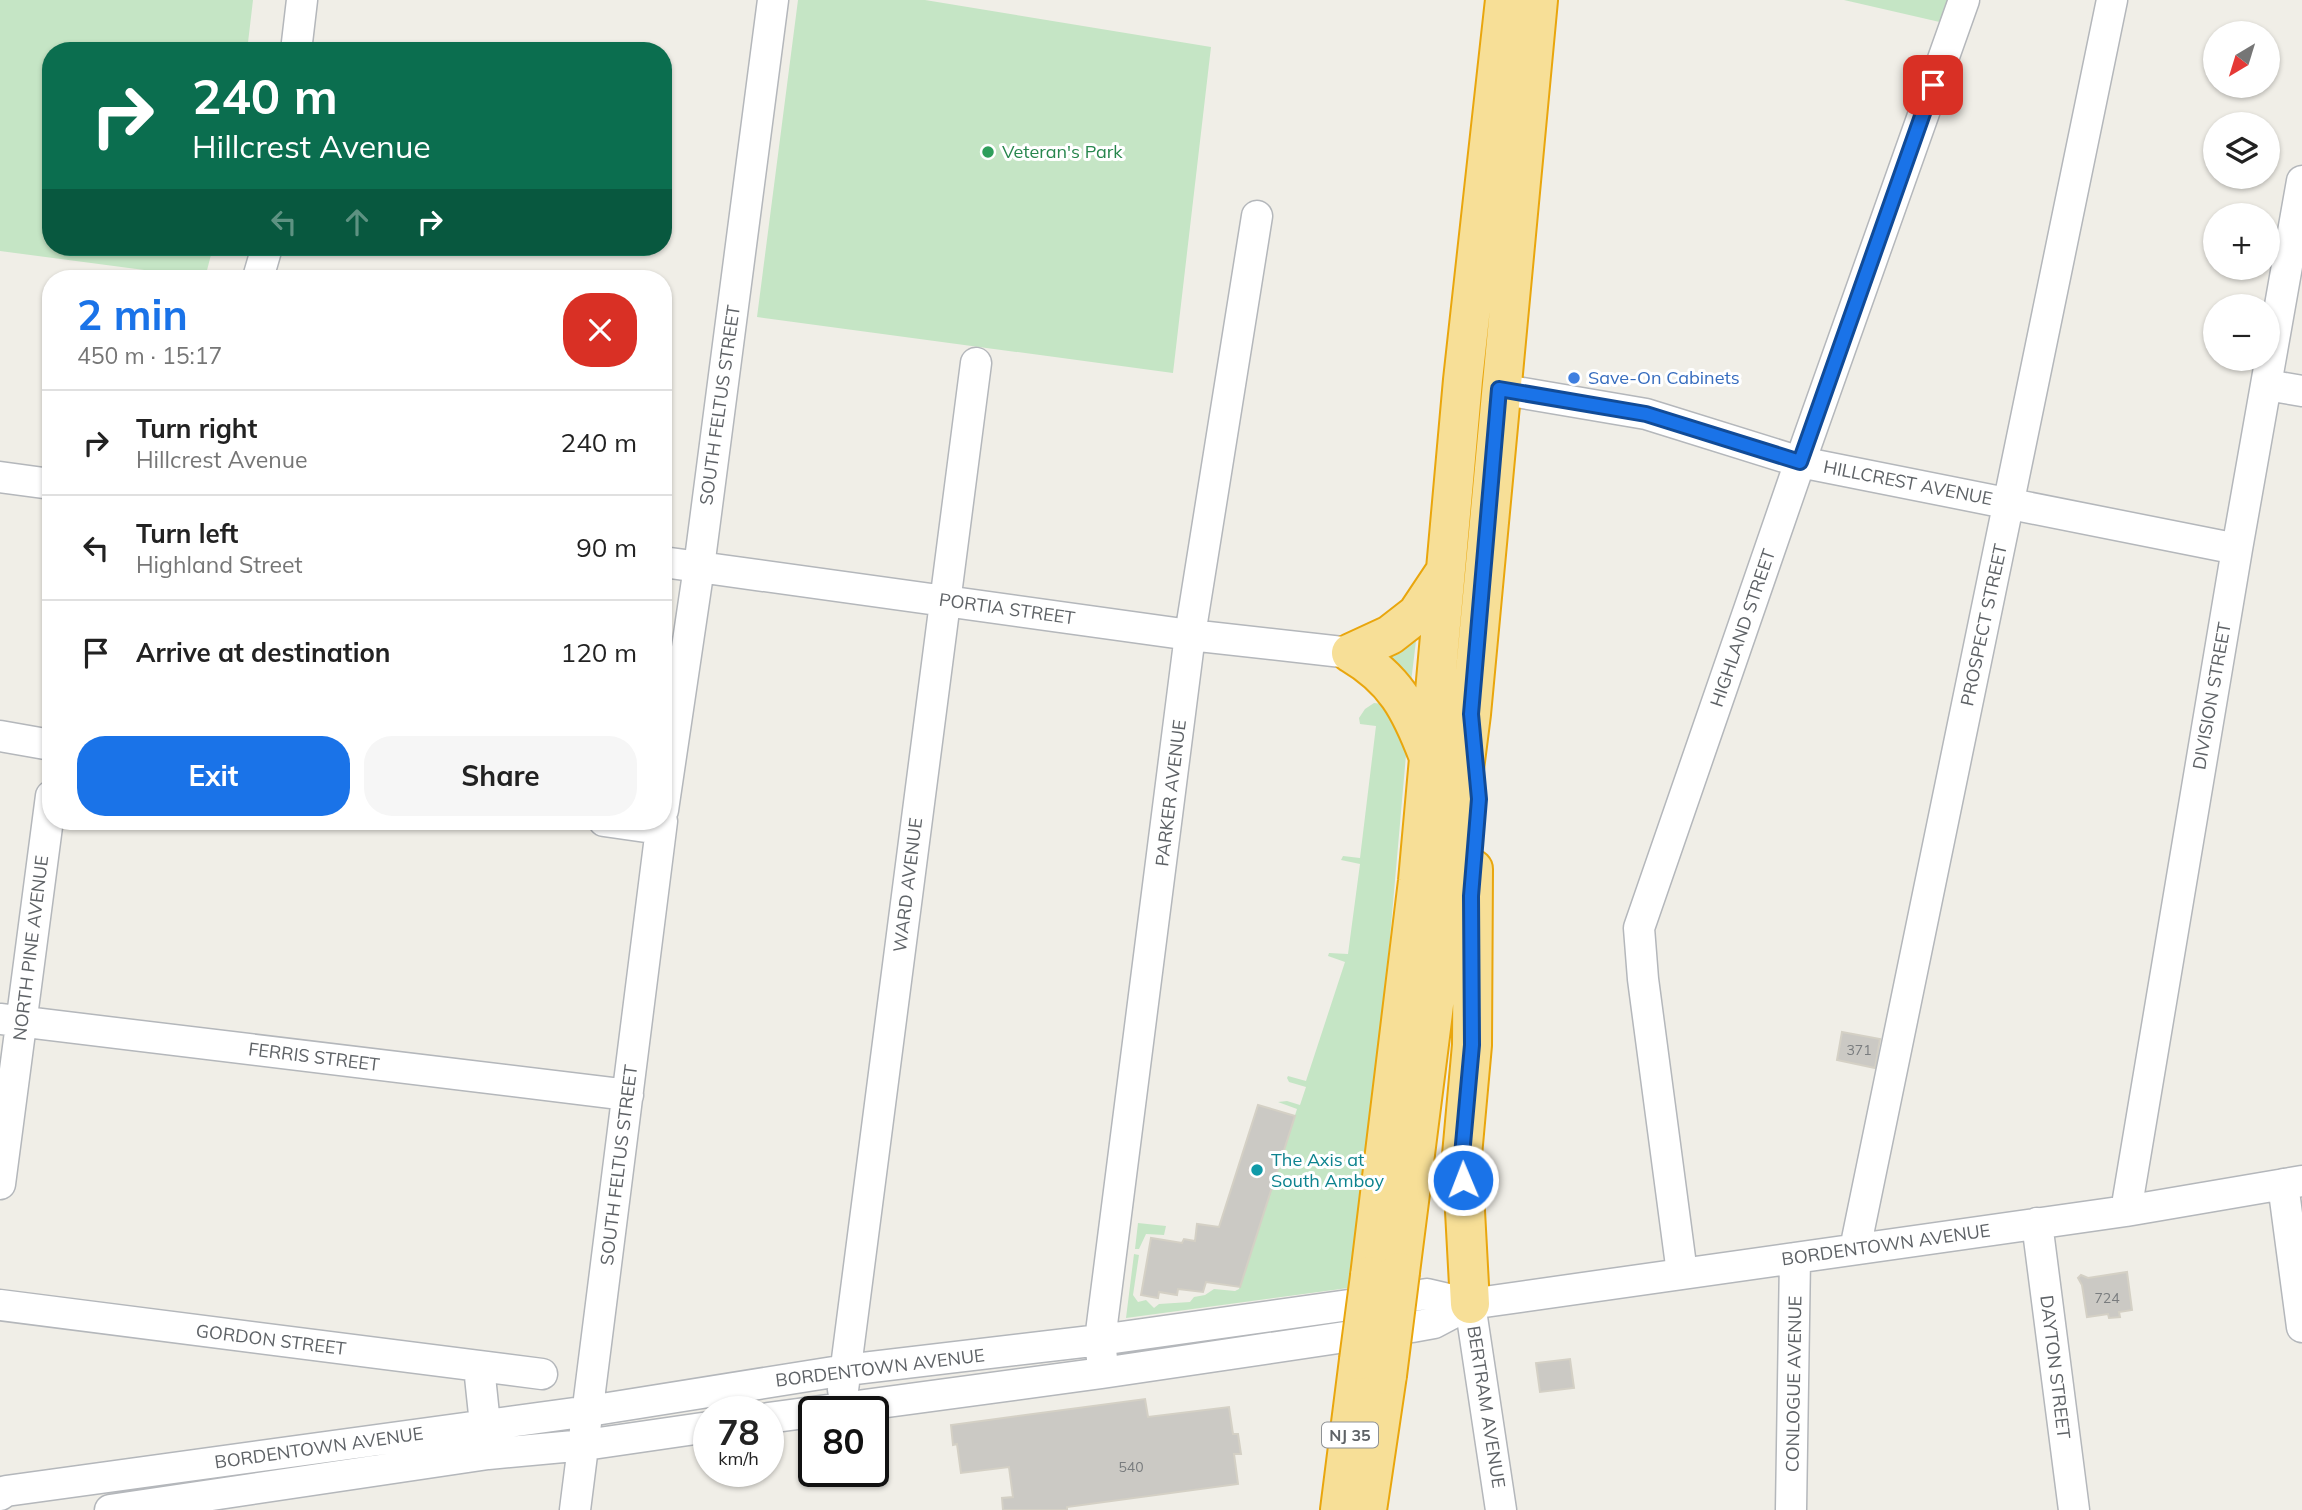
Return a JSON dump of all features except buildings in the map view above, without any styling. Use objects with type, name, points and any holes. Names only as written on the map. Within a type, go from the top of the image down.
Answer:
[{"type":"highway","name":"NJ 35","points":[[1385,1274],[1462,380],[1505,0]]},
{"type":"highway","name":"NJ 35","points":[[1367,1510],[1373,1367],[1385,1274],[1471,714],[1499,389],[1538,0]]},
{"type":"highway","points":[[1351,653],[1390,635],[1417,614],[1447,569]]},
{"type":"highway","points":[[1351,653],[1373,667],[1396,691],[1414,718],[1429,757]]},
{"type":"highway","points":[[1470,1304],[1462,1155],[1472,1045],[1471,896],[1479,799],[1471,714]]},
{"type":"highway","name":"NJ 35","points":[[1340,1510],[1373,1367]]},
{"type":"street","points":[[297,42],[302,0]]},
{"type":"street","name":"SOUTH FELTUS STREET","points":[[672,752],[699,567],[773,0]]},
{"type":"street","name":"HIGHLAND STREET","points":[[1682,1273],[1643,979],[1639,928],[1964,0]]},
{"type":"street","name":"PROSPECT STREET","points":[[1855,1249],[2112,0]]},
{"type":"street","name":"DIVISION STREET","points":[[2126,1211],[2302,181]]},
{"type":"street","name":"PARKER AVENUE","points":[[1102,1373],[1100,1340],[1190,635],[1257,216]]},
{"type":"street","name":"WARD AVENUE","points":[[842,1396],[976,363]]},
{"type":"street","points":[[2267,386],[2302,391]]},
{"type":"street","name":"HILLCREST AVENUE","points":[[1499,389],[1646,414],[1800,462],[2237,549]]},
{"type":"street","points":[[0,477],[42,483]]},
{"type":"street","name":"PORTIA STREET","points":[[672,563],[1190,635],[1351,653]]},
{"type":"street","points":[[0,736],[42,743]]},
{"type":"street","name":"NORTH PINE AVENUE","points":[[0,1184],[10,1021],[45,830]]},
{"type":"street","name":"SOUTH FELTUS STREET","points":[[575,1510],[661,830]]},
{"type":"street","name":"FERRIS STREET","points":[[10,1021],[628,1095]]},
{"type":"street","points":[[2292,1183],[2302,1327]]},
{"type":"street","name":"BORDENTOWN AVENUE","points":[[889,1401],[1102,1373],[1434,1323],[1470,1304],[2126,1211],[2292,1183]]},
{"type":"street","name":"DAYTON STREET","points":[[2037,1223],[2074,1510]]},
{"type":"street","name":"CONLOGUE AVENUE","points":[[1791,1510],[1796,1258]]},
{"type":"street","name":"BORDENTOWN AVENUE","points":[[0,1495],[6,1491],[589,1411],[846,1370],[1269,1318],[1427,1294],[1470,1304]]},
{"type":"street","name":"BERTRAM AVENUE","points":[[1470,1304],[1502,1510]]},
{"type":"street","name":"GORDON STREET","points":[[0,1305],[542,1374]]},
{"type":"street","points":[[1265,1348],[1269,1318]]},
{"type":"street","points":[[479,1367],[488,1454]]},
{"type":"street","name":"BORDENTOWN AVENUE","points":[[110,1510],[488,1454],[585,1445],[693,1429]]},
{"type":"green space","points":[[0,0],[253,0],[248,42],[42,42],[42,256],[211,256],[207,270],[144,270],[0,251]]},
{"type":"green space","name":"Veteran's Park","points":[[798,0],[925,0],[1211,47],[1173,373],[757,317]]},
{"type":"green space","points":[[1844,0],[1952,0],[1944,23]]},
{"type":"green space","points":[[1412,640],[1416,641],[1411,682],[1384,655]]},
{"type":"green space","points":[[1374,703],[1383,704],[1406,746],[1406,755],[1376,1097],[1359,1239],[1353,1251],[1348,1288],[1126,1318],[1134,1254],[1139,1255],[1133,1295],[1138,1302],[1146,1300],[1154,1308],[1159,1304],[1190,1302],[1194,1297],[1205,1295],[1214,1289],[1239,1289],[1297,1109],[1278,1102],[1287,1101],[1300,1105],[1306,1087],[1289,1082],[1287,1078],[1288,1076],[1306,1081],[1345,962],[1328,956],[1329,953],[1348,954],[1360,864],[1341,860],[1343,856],[1360,858],[1376,726],[1360,724],[1359,718],[1365,709]]},
{"type":"green space","points":[[1138,1223],[1166,1226],[1164,1235],[1146,1234],[1139,1249],[1135,1249]]},
{"type":"place","name":"Veteran's Park","points":[[988,152]]},
{"type":"place","name":"Save-On Cabinets","points":[[1574,378]]},
{"type":"place","name":"The Axis at South Amboy","points":[[1257,1170]]},
{"type":"route","points":[[1463,1180],[1462,1155],[1472,1045],[1471,896],[1479,799],[1471,714],[1499,389],[1646,414],[1800,462],[1933,85]]}]
